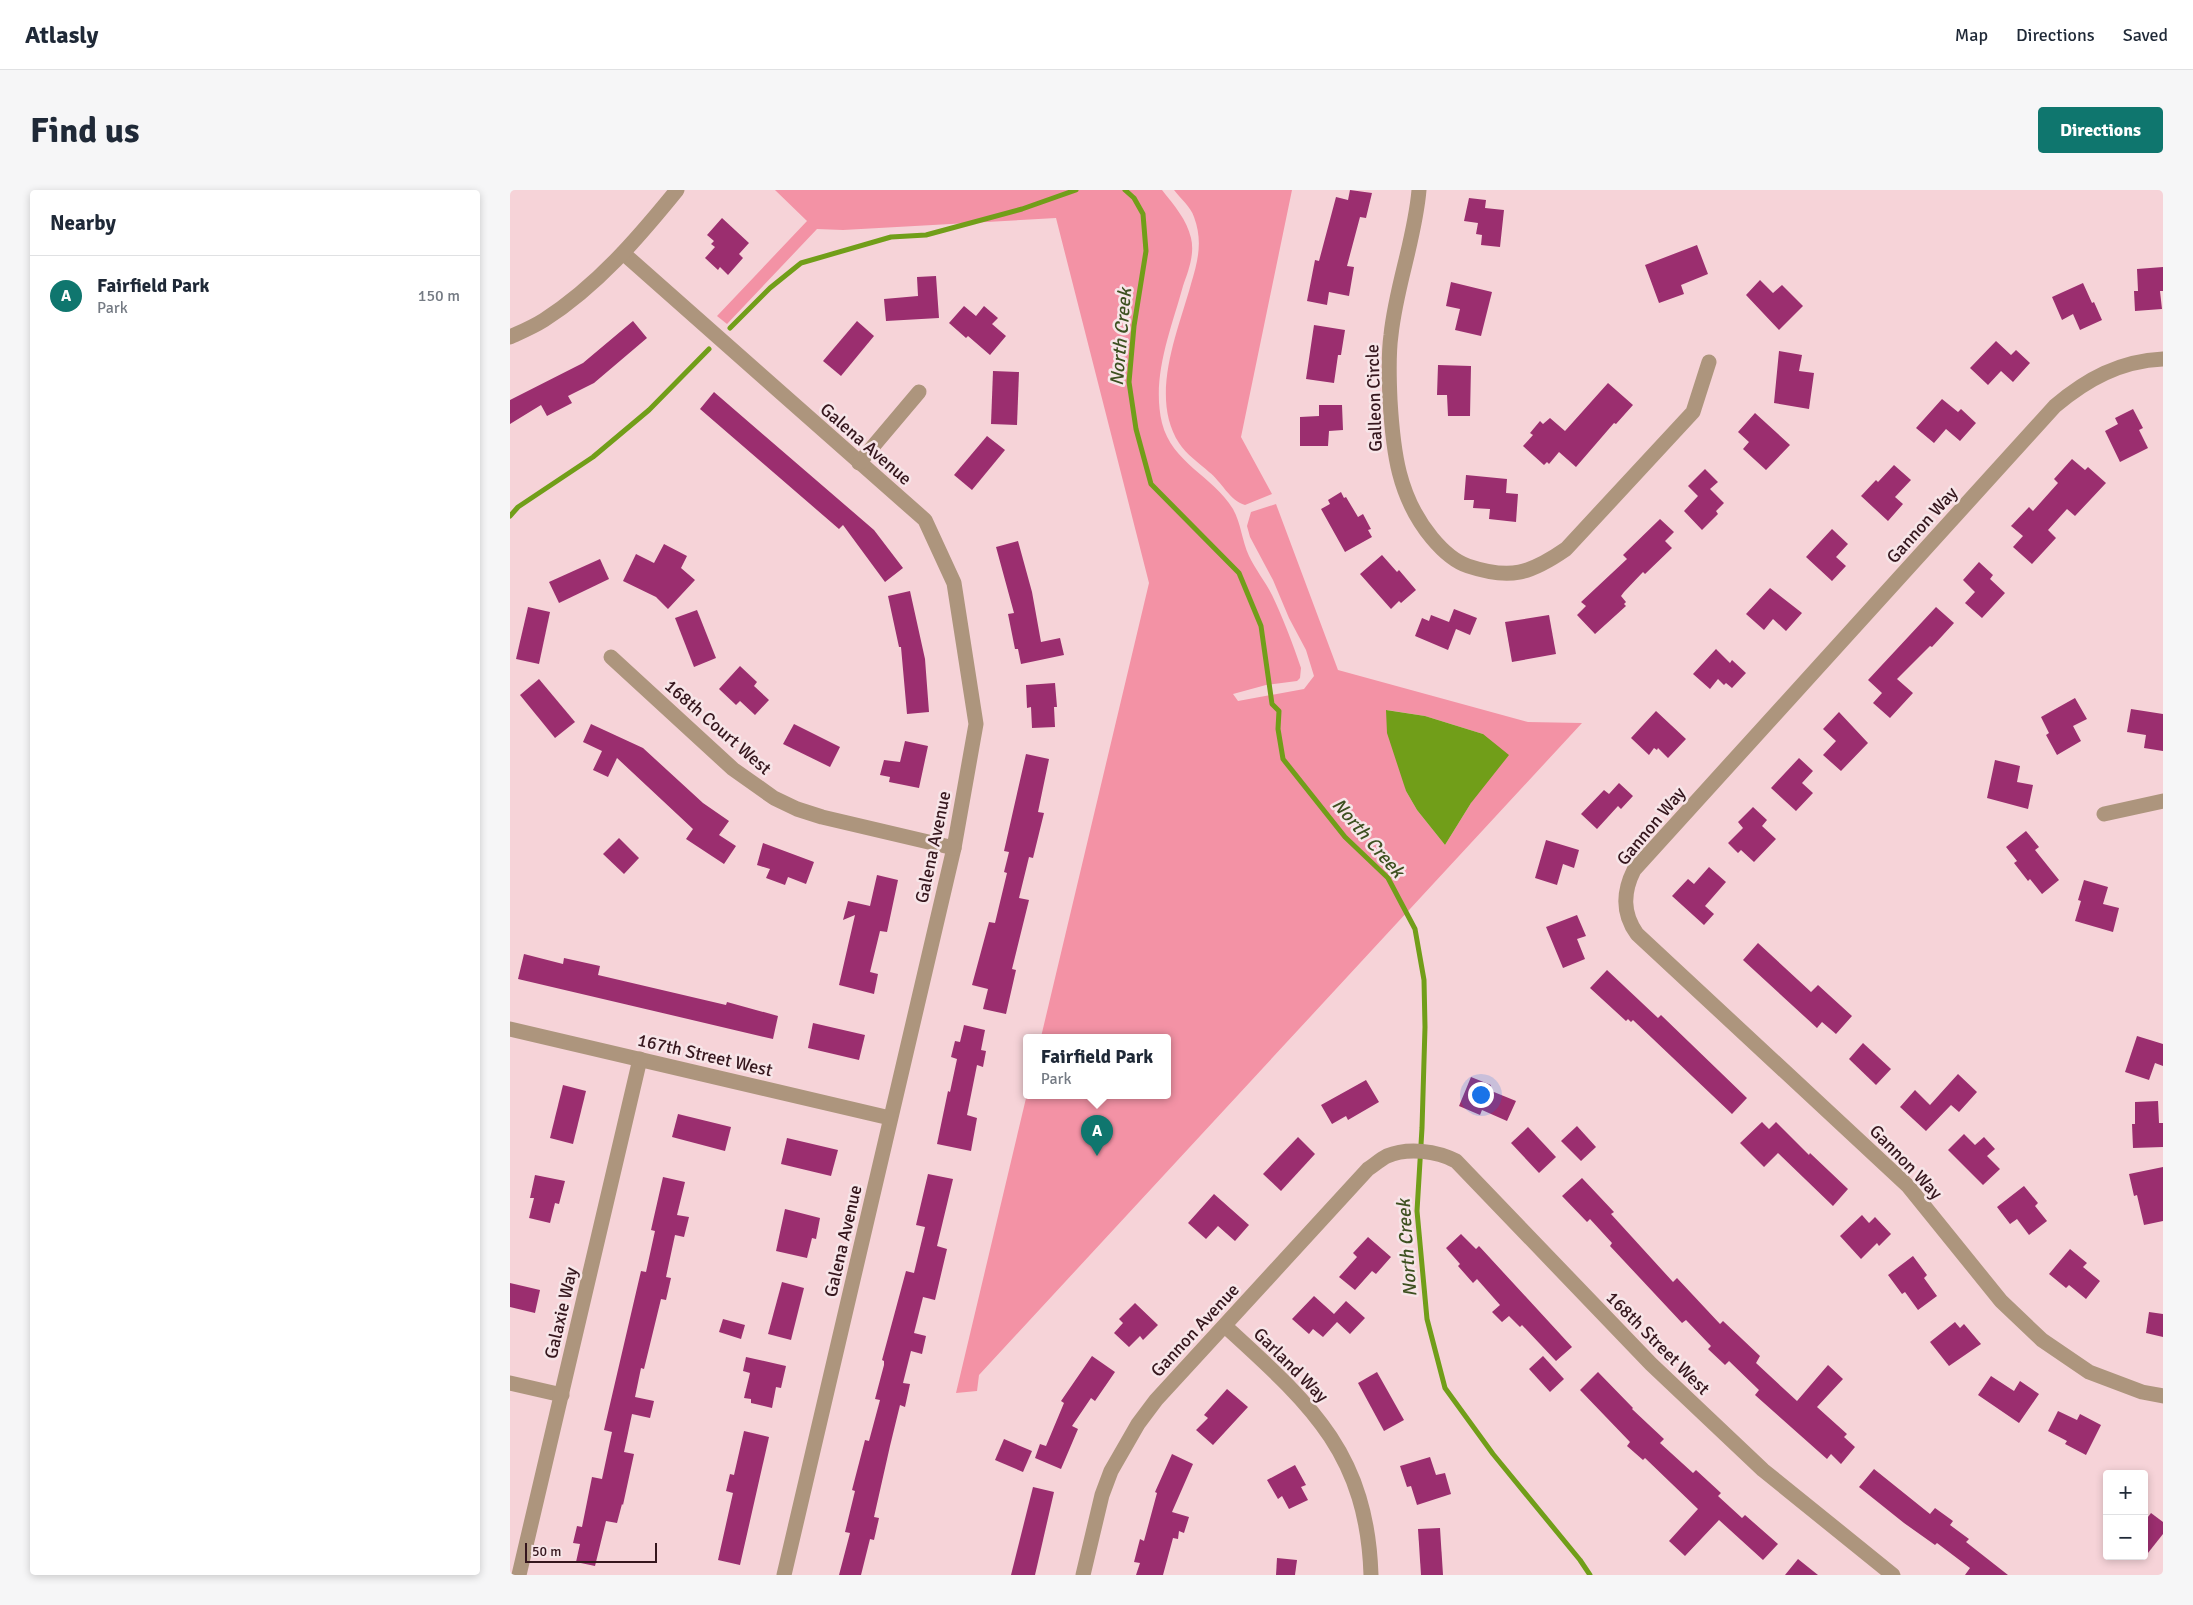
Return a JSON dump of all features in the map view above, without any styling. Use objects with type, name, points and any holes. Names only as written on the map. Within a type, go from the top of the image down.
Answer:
[{"type":"street","points":[[510,337],[543,320],[578,296],[623,253],[677,190]]},
{"type":"street","name":"Galleon Circle","points":[[1419,190],[1390,335],[1389,371],[1392,444],[1398,474],[1409,501],[1424,528],[1442,549],[1460,563],[1504,574],[1529,571],[1548,561],[1566,548],[1693,412],[1709,362]]},
{"type":"street","name":"Galena Avenue","points":[[623,253],[925,520],[954,583],[976,724],[954,848],[784,1575]]},
{"type":"street","name":"Gannon Way","points":[[2163,359],[2123,365],[2097,376],[2076,389],[2055,406],[1634,870],[1624,896],[1629,922],[1637,934],[1908,1186],[2001,1301],[2042,1340],[2089,1372],[2142,1392],[2163,1396]]},
{"type":"street","points":[[859,462],[919,392]]},
{"type":"street","name":"168th Court West","points":[[611,657],[733,769],[774,798],[797,809],[822,817],[954,848]]},
{"type":"street","points":[[2104,814],[2163,801]]},
{"type":"street","name":"167th Street West","points":[[510,1029],[890,1118]]},
{"type":"street","name":"Galaxie Way","points":[[519,1575],[640,1059]]},
{"type":"street","name":"168th Street West","points":[[1398,1153],[1420,1152],[1441,1154],[1456,1161],[1651,1364],[1763,1470],[1893,1575]]},
{"type":"street","name":"Gannon Avenue","points":[[1083,1575],[1102,1495],[1111,1471],[1125,1444],[1156,1400],[1368,1169],[1387,1156],[1398,1153]]},
{"type":"street","name":"Garland Way","points":[[1225,1326],[1300,1397],[1321,1422],[1340,1450],[1354,1482],[1366,1521],[1372,1575]]},
{"type":"street","points":[[510,1383],[562,1395]]},
{"type":"shaded area","points":[[775,190],[1162,190],[1180,213],[1189,231],[1192,257],[1164,354],[1159,388],[1159,406],[1162,423],[1174,449],[1225,497],[1233,509],[1249,556],[1276,604],[1301,668],[1300,678],[1297,681],[1266,685],[1233,694],[1238,701],[1304,689],[1314,676],[1306,650],[1289,618],[1273,580],[1250,537],[1247,526],[1251,512],[1276,504],[1338,670],[1528,722],[1582,723],[979,1375],[977,1391],[956,1393],[1026,1099],[1171,1099],[1171,1034],[1042,1034],[1149,583],[1056,218],[843,230],[817,229],[727,324],[717,316],[807,221]],"holes":[[[1387,710],[1425,716],[1483,734],[1471,803],[1445,845],[1417,810],[1406,791]]]},
{"type":"shaded area","points":[[1174,190],[1292,190],[1241,437],[1272,494],[1245,505],[1230,495],[1213,476],[1185,451],[1170,425],[1166,405],[1169,364],[1196,267],[1199,243],[1193,213]]},
{"type":"shaded area","points":[[1386,710],[1425,716],[1483,734],[1509,755],[1471,803],[1445,845],[1417,810],[1406,791],[1387,733]]},
{"type":"building","points":[[1350,190],[1372,193],[1366,218],[1360,217],[1347,266],[1354,267],[1349,296],[1329,292],[1327,305],[1307,301],[1315,260],[1319,261],[1336,197],[1348,200]]},
{"type":"building","points":[[1469,198],[1486,200],[1485,208],[1504,210],[1500,247],[1481,245],[1482,235],[1476,234],[1478,223],[1464,221]]},
{"type":"building","points":[[722,218],[749,243],[739,254],[743,258],[728,275],[720,267],[718,270],[705,258],[715,247],[711,244],[714,241],[707,235]]},
{"type":"building","points":[[1697,245],[1708,274],[1681,285],[1684,294],[1659,303],[1645,265]]},
{"type":"building","points":[[2163,267],[2163,291],[2160,291],[2162,309],[2135,311],[2134,291],[2138,291],[2137,269]]},
{"type":"building","points":[[936,276],[939,318],[886,321],[884,299],[918,296],[917,277]]},
{"type":"building","points":[[1760,280],[1773,293],[1782,285],[1803,306],[1779,330],[1746,295]]},
{"type":"building","points":[[1451,282],[1492,292],[1481,336],[1455,330],[1460,309],[1446,306]]},
{"type":"building","points":[[2083,283],[2102,320],[2080,330],[2073,314],[2062,320],[2052,297]]},
{"type":"building","points":[[964,306],[976,316],[984,306],[998,318],[992,324],[1006,336],[990,355],[949,323]]},
{"type":"building","points":[[633,321],[647,338],[594,383],[568,396],[572,403],[547,416],[541,405],[510,424],[510,400],[583,363]]},
{"type":"building","points":[[857,321],[874,336],[841,376],[823,361]]},
{"type":"building","points":[[1314,325],[1345,330],[1341,355],[1338,355],[1334,383],[1306,379]]},
{"type":"building","points":[[1996,341],[2011,355],[2016,350],[2030,363],[2013,382],[2001,371],[1988,385],[1970,368]]},
{"type":"building","points":[[1779,351],[1802,355],[1799,371],[1814,373],[1809,409],[1774,403]]},
{"type":"building","points":[[1438,365],[1471,366],[1470,416],[1448,416],[1447,395],[1437,395]]},
{"type":"building","points":[[993,371],[1019,372],[1017,425],[991,424]]},
{"type":"building","points":[[1608,383],[1633,405],[1616,424],[1614,423],[1576,467],[1559,452],[1549,464],[1547,462],[1544,465],[1523,446],[1533,435],[1530,433],[1540,421],[1543,424],[1550,418],[1565,431]]},
{"type":"building","points":[[714,392],[874,530],[903,568],[885,582],[843,525],[839,529],[700,409]]},
{"type":"building","points":[[1942,399],[1958,412],[1961,409],[1976,423],[1960,441],[1946,429],[1934,443],[1916,428]]},
{"type":"building","points":[[1319,405],[1342,405],[1343,430],[1329,431],[1328,446],[1300,446],[1300,417],[1319,416]]},
{"type":"building","points":[[2133,409],[2143,428],[2139,430],[2148,448],[2120,462],[2105,431],[2118,424],[2115,418]]},
{"type":"building","points":[[1755,413],[1790,445],[1766,470],[1743,449],[1749,442],[1738,432]]},
{"type":"building","points":[[987,436],[1005,450],[972,490],[954,475]]},
{"type":"building","points":[[2072,459],[2085,470],[2088,467],[2106,483],[2075,516],[2067,509],[2048,530],[2056,538],[2032,564],[2013,547],[2023,536],[2011,526],[2029,507],[2033,511],[2058,483],[2054,479]]},
{"type":"building","points":[[1894,465],[1911,480],[1895,497],[1903,504],[1888,521],[1861,496]]},
{"type":"building","points":[[1705,469],[1718,482],[1710,489],[1724,503],[1716,511],[1718,514],[1702,530],[1684,511],[1698,496],[1688,486]]},
{"type":"building","points":[[1466,475],[1507,479],[1506,493],[1518,494],[1516,522],[1489,519],[1490,509],[1473,508],[1474,500],[1464,500]]},
{"type":"building","points":[[1341,492],[1358,517],[1363,514],[1371,529],[1368,530],[1372,537],[1345,552],[1321,509],[1330,504],[1328,500]]},
{"type":"building","points":[[1660,519],[1674,532],[1665,541],[1672,548],[1645,574],[1643,572],[1624,592],[1621,596],[1626,602],[1624,604],[1626,606],[1595,634],[1577,615],[1586,606],[1581,602],[1627,559],[1623,555]]},
{"type":"building","points":[[1832,529],[1848,544],[1836,557],[1846,566],[1832,581],[1806,557]]},
{"type":"building","points":[[1018,541],[1032,592],[1041,642],[1060,638],[1064,655],[1021,664],[1018,649],[1015,649],[1008,614],[1014,613],[996,547]]},
{"type":"building","points":[[664,544],[687,556],[681,568],[695,580],[668,609],[656,597],[623,581],[636,554],[654,563]]},
{"type":"building","points":[[1382,555],[1397,572],[1399,570],[1416,590],[1401,603],[1399,601],[1391,609],[1360,574]]},
{"type":"building","points":[[600,559],[609,579],[559,603],[549,582]]},
{"type":"building","points":[[1979,562],[1993,575],[1990,579],[2005,593],[1982,618],[1965,603],[1975,592],[1963,580]]},
{"type":"building","points":[[1770,588],[1802,613],[1786,631],[1773,619],[1764,630],[1746,614]]},
{"type":"building","points":[[910,591],[925,659],[929,712],[907,714],[901,647],[899,647],[888,596]]},
{"type":"building","points":[[528,607],[550,612],[539,664],[516,659]]},
{"type":"building","points":[[1936,607],[1954,623],[1932,647],[1930,646],[1897,679],[1913,693],[1890,718],[1873,703],[1882,693],[1868,680]]},
{"type":"building","points":[[1454,609],[1477,618],[1470,635],[1456,629],[1448,650],[1415,636],[1422,618],[1429,621],[1431,615],[1449,622]]},
{"type":"building","points":[[697,610],[716,658],[694,667],[675,618]]},
{"type":"building","points":[[1549,615],[1556,654],[1512,662],[1505,622]]},
{"type":"building","points":[[1716,649],[1730,663],[1732,660],[1746,673],[1732,688],[1726,683],[1724,685],[1718,679],[1710,689],[1693,674]]},
{"type":"building","points":[[740,666],[757,682],[754,686],[769,700],[755,715],[740,701],[736,705],[719,689]]},
{"type":"building","points":[[539,679],[575,722],[555,738],[520,695]]},
{"type":"building","points":[[1055,683],[1057,707],[1054,707],[1055,727],[1032,728],[1031,707],[1027,708],[1026,685]]},
{"type":"building","points":[[2075,698],[2087,719],[2073,726],[2081,741],[2057,755],[2046,735],[2049,733],[2041,717]]},
{"type":"building","points":[[2131,709],[2163,714],[2163,751],[2144,748],[2146,735],[2127,732]]},
{"type":"building","points":[[1656,711],[1686,739],[1668,758],[1658,748],[1657,750],[1654,748],[1649,755],[1631,738]]},
{"type":"building","points":[[1839,712],[1868,743],[1841,771],[1823,755],[1836,741],[1823,729]]},
{"type":"building","points":[[591,724],[643,748],[703,803],[729,821],[719,835],[736,846],[724,864],[686,839],[693,829],[617,758],[608,777],[593,770],[602,751],[583,742]]},
{"type":"building","points":[[794,724],[840,747],[830,767],[783,744]]},
{"type":"building","points":[[905,741],[928,746],[919,788],[889,782],[890,777],[880,775],[884,760],[900,762]]},
{"type":"building","points":[[1026,754],[1049,759],[1038,812],[1044,813],[1033,858],[1029,857],[1019,898],[1029,900],[1012,969],[1016,970],[1006,1014],[983,1009],[988,989],[972,985],[989,922],[995,923],[1007,873],[1004,872],[1009,852],[1004,851]]},
{"type":"building","points":[[1799,758],[1813,771],[1802,783],[1813,793],[1796,811],[1771,788]]},
{"type":"building","points":[[1995,760],[2020,766],[2017,782],[2033,785],[2028,809],[1987,798]]},
{"type":"building","points":[[1619,783],[1633,796],[1621,809],[1618,806],[1597,829],[1581,814],[1604,790],[1609,794]]},
{"type":"building","points":[[1753,807],[1767,820],[1762,826],[1776,839],[1754,862],[1741,850],[1738,853],[1728,843],[1743,828],[1738,822]]},
{"type":"building","points":[[2026,831],[2039,847],[2035,850],[2059,880],[2042,894],[2030,879],[2028,881],[2014,863],[2017,861],[2006,847]]},
{"type":"building","points":[[619,838],[639,858],[624,874],[603,854]]},
{"type":"building","points":[[1546,840],[1579,850],[1574,868],[1563,864],[1557,885],[1535,878]]},
{"type":"building","points":[[763,843],[814,862],[806,884],[788,877],[785,885],[766,878],[770,869],[757,865]]},
{"type":"building","points":[[1709,867],[1726,882],[1705,906],[1714,914],[1704,925],[1672,896],[1688,879],[1694,884]]},
{"type":"building","points":[[877,875],[898,880],[887,932],[880,931],[870,972],[878,974],[874,994],[839,985],[855,915],[843,920],[848,901],[870,906]]},
{"type":"building","points":[[2084,880],[2108,887],[2103,904],[2119,908],[2113,932],[2075,921],[2081,901],[2078,900]]},
{"type":"building","points":[[1577,915],[1586,936],[1577,939],[1585,959],[1563,968],[1546,927]]},
{"type":"building","points":[[1758,943],[1811,992],[1818,985],[1852,1016],[1836,1034],[1822,1022],[1817,1028],[1743,960]]},
{"type":"building","points":[[524,954],[563,964],[564,958],[600,966],[598,975],[726,1005],[727,1002],[778,1016],[773,1039],[518,979]]},
{"type":"building","points":[[1607,970],[1658,1018],[1661,1015],[1747,1098],[1732,1114],[1633,1020],[1631,1022],[1628,1019],[1626,1021],[1590,988]]},
{"type":"building","points":[[813,1023],[865,1035],[859,1060],[808,1048]]},
{"type":"building","points":[[964,1025],[985,1030],[981,1050],[986,1051],[983,1067],[977,1065],[967,1115],[977,1118],[971,1151],[937,1144],[957,1059],[951,1057],[955,1041],[960,1042]]},
{"type":"building","points":[[2137,1036],[2163,1044],[2163,1066],[2155,1063],[2149,1080],[2125,1072]]},
{"type":"building","points":[[1863,1043],[1891,1069],[1876,1085],[1849,1059]]},
{"type":"building","points":[[1958,1074],[1977,1092],[1959,1112],[1951,1105],[1926,1131],[1900,1107],[1915,1090],[1930,1105]]},
{"type":"building","points":[[1471,1077],[1491,1085],[1489,1090],[1516,1101],[1507,1121],[1482,1110],[1480,1115],[1459,1106]]},
{"type":"building","points":[[1366,1080],[1379,1102],[1348,1120],[1346,1116],[1332,1124],[1321,1105]]},
{"type":"building","points":[[563,1085],[586,1091],[573,1144],[550,1138]]},
{"type":"building","points":[[2158,1101],[2159,1123],[2163,1123],[2163,1147],[2133,1148],[2132,1124],[2135,1124],[2135,1102]]},
{"type":"building","points":[[678,1114],[731,1127],[725,1151],[672,1137]]},
{"type":"building","points":[[1762,1122],[1769,1129],[1776,1122],[1809,1155],[1810,1153],[1848,1189],[1833,1206],[1778,1153],[1764,1167],[1740,1143]]},
{"type":"building","points":[[1577,1126],[1596,1147],[1581,1161],[1561,1141]]},
{"type":"building","points":[[1528,1127],[1556,1157],[1539,1173],[1511,1143]]},
{"type":"building","points":[[1964,1134],[1975,1145],[1984,1137],[1995,1149],[1987,1156],[2000,1169],[1983,1185],[1948,1150]]},
{"type":"building","points":[[1298,1137],[1315,1154],[1281,1191],[1263,1174]]},
{"type":"building","points":[[787,1138],[838,1150],[831,1176],[781,1164]]},
{"type":"building","points":[[2163,1167],[2163,1221],[2144,1225],[2137,1195],[2134,1196],[2129,1174]]},
{"type":"building","points":[[928,1174],[953,1179],[937,1246],[947,1249],[935,1300],[923,1297],[914,1333],[926,1336],[922,1354],[911,1351],[903,1383],[910,1384],[905,1407],[900,1405],[890,1446],[874,1517],[879,1518],[874,1540],[870,1539],[861,1575],[839,1575],[850,1533],[845,1532],[855,1491],[852,1490],[865,1440],[869,1441],[880,1400],[875,1399],[884,1365],[882,1360],[906,1271],[914,1273],[925,1227],[916,1225]]},
{"type":"building","points":[[535,1175],[565,1181],[559,1204],[555,1203],[550,1223],[529,1218],[534,1198],[530,1198]]},
{"type":"building","points":[[663,1177],[685,1182],[677,1215],[689,1217],[684,1237],[675,1235],[666,1277],[671,1278],[666,1300],[661,1299],[644,1369],[641,1368],[635,1397],[654,1401],[650,1418],[632,1414],[624,1452],[634,1454],[623,1505],[617,1523],[606,1521],[595,1566],[576,1562],[580,1544],[573,1543],[577,1526],[582,1527],[592,1477],[602,1479],[612,1432],[604,1430],[641,1271],[646,1272],[655,1231],[651,1230]]},
{"type":"building","points":[[1582,1178],[1614,1212],[1611,1214],[1673,1282],[1677,1278],[1720,1324],[1723,1321],[1760,1356],[1756,1363],[1797,1401],[1828,1365],[1843,1379],[1817,1407],[1847,1434],[1844,1437],[1855,1447],[1841,1464],[1831,1454],[1827,1459],[1755,1395],[1759,1390],[1729,1361],[1725,1365],[1708,1349],[1711,1346],[1686,1320],[1682,1323],[1610,1246],[1612,1243],[1590,1219],[1587,1222],[1562,1196]]},
{"type":"building","points":[[2024,1186],[2038,1203],[2035,1206],[2047,1221],[2029,1235],[2017,1219],[2010,1224],[1997,1207]]},
{"type":"building","points":[[1214,1194],[1249,1225],[1235,1241],[1218,1226],[1206,1239],[1188,1223]]},
{"type":"building","points":[[785,1209],[820,1218],[816,1239],[812,1238],[807,1258],[776,1251]]},
{"type":"building","points":[[1862,1215],[1869,1223],[1875,1217],[1891,1234],[1879,1246],[1877,1243],[1861,1259],[1840,1236]]},
{"type":"building","points":[[1461,1234],[1476,1249],[1479,1246],[1572,1347],[1556,1361],[1522,1325],[1520,1327],[1509,1316],[1502,1322],[1492,1312],[1500,1305],[1477,1279],[1473,1283],[1446,1248]]},
{"type":"building","points":[[1368,1237],[1391,1257],[1376,1274],[1372,1271],[1355,1290],[1339,1277],[1357,1257],[1353,1253]]},
{"type":"building","points":[[2070,1249],[2087,1263],[2083,1267],[2100,1281],[2086,1299],[2069,1285],[2066,1288],[2049,1274]]},
{"type":"building","points":[[1913,1256],[1927,1275],[1924,1278],[1937,1296],[1918,1310],[1905,1292],[1902,1294],[1888,1275]]},
{"type":"building","points":[[782,1282],[804,1288],[791,1340],[768,1334]]},
{"type":"building","points":[[510,1283],[540,1290],[535,1313],[510,1307]]},
{"type":"building","points":[[1314,1296],[1334,1314],[1346,1301],[1365,1318],[1350,1334],[1337,1322],[1323,1337],[1313,1329],[1309,1334],[1292,1319]]},
{"type":"building","points":[[1135,1303],[1158,1325],[1143,1340],[1140,1336],[1129,1347],[1114,1333],[1123,1323],[1119,1319]]},
{"type":"building","points":[[2149,1312],[2163,1314],[2163,1337],[2146,1333]]},
{"type":"building","points":[[723,1319],[745,1325],[741,1339],[719,1332]]},
{"type":"building","points":[[1955,1322],[1960,1328],[1964,1324],[1981,1344],[1949,1366],[1930,1342]]},
{"type":"building","points":[[1092,1356],[1115,1372],[1095,1401],[1091,1398],[1072,1426],[1078,1429],[1061,1469],[1035,1458],[1040,1444],[1046,1446],[1064,1403],[1061,1401]]},
{"type":"building","points":[[1543,1356],[1564,1379],[1550,1392],[1529,1369]]},
{"type":"building","points":[[746,1357],[786,1366],[781,1388],[776,1387],[772,1408],[751,1403],[751,1399],[744,1398],[750,1373],[743,1371]]},
{"type":"building","points":[[1377,1372],[1404,1420],[1384,1431],[1358,1383]]},
{"type":"building","points":[[1598,1372],[1632,1409],[1664,1439],[1660,1443],[1693,1473],[1696,1470],[1721,1493],[1718,1496],[1742,1518],[1745,1515],[1778,1544],[1763,1560],[1719,1520],[1685,1556],[1669,1541],[1698,1509],[1645,1458],[1643,1460],[1627,1446],[1630,1442],[1580,1390]]},
{"type":"building","points":[[1991,1376],[2014,1391],[2020,1381],[2039,1394],[2019,1423],[1978,1395]]},
{"type":"building","points":[[1227,1389],[1248,1407],[1213,1445],[1196,1430],[1208,1418],[1204,1415]]},
{"type":"building","points":[[2058,1411],[2077,1420],[2080,1414],[2101,1425],[2086,1455],[2065,1444],[2067,1441],[2048,1431]]},
{"type":"building","points":[[744,1431],[769,1437],[740,1565],[718,1560],[733,1493],[726,1491],[730,1474],[734,1475]]},
{"type":"building","points":[[1004,1439],[1032,1451],[1023,1472],[995,1460]]},
{"type":"building","points":[[1172,1454],[1193,1464],[1172,1512],[1189,1517],[1184,1533],[1179,1531],[1178,1539],[1173,1538],[1163,1575],[1136,1575],[1140,1563],[1134,1562],[1140,1539],[1144,1541],[1157,1493],[1155,1492]]},
{"type":"building","points":[[1430,1457],[1436,1475],[1445,1473],[1451,1494],[1417,1505],[1411,1486],[1407,1487],[1400,1466]]},
{"type":"building","points":[[1295,1465],[1306,1485],[1301,1487],[1308,1500],[1289,1509],[1282,1496],[1278,1499],[1267,1480]]},
{"type":"building","points":[[1874,1469],[1930,1514],[1935,1508],[1953,1521],[1950,1525],[1969,1539],[1966,1542],[2008,1575],[1965,1575],[1970,1568],[1937,1543],[1935,1545],[1904,1523],[1859,1487]]},
{"type":"building","points":[[1033,1487],[1054,1492],[1035,1575],[1011,1575]]},
{"type":"building","points":[[2151,1513],[2163,1522],[2163,1534],[2148,1553],[2148,1517]]},
{"type":"building","points":[[1440,1528],[1443,1575],[1421,1575],[1418,1529]]},
{"type":"building","points":[[1277,1558],[1297,1560],[1295,1575],[1276,1575]]},
{"type":"building","points":[[1798,1559],[1818,1575],[1785,1575]]},
{"type":"waterway","points":[[730,328],[770,288],[801,263],[891,237],[926,235],[1022,209],[1076,190]]},
{"type":"waterway","name":"North Creek","points":[[1125,190],[1134,198],[1143,214],[1146,251],[1134,326],[1129,382],[1136,429],[1151,484],[1239,573],[1261,626],[1272,704],[1279,711],[1278,729],[1283,759],[1345,837],[1388,878],[1415,929],[1424,980],[1425,1027],[1417,1211],[1427,1319],[1445,1388],[1493,1454],[1580,1560],[1590,1575]]},
{"type":"waterway","points":[[510,516],[518,507],[593,457],[649,410],[709,349]]},
{"type":"place","name":"Fairfield Park","points":[[1097,1156]]}]
